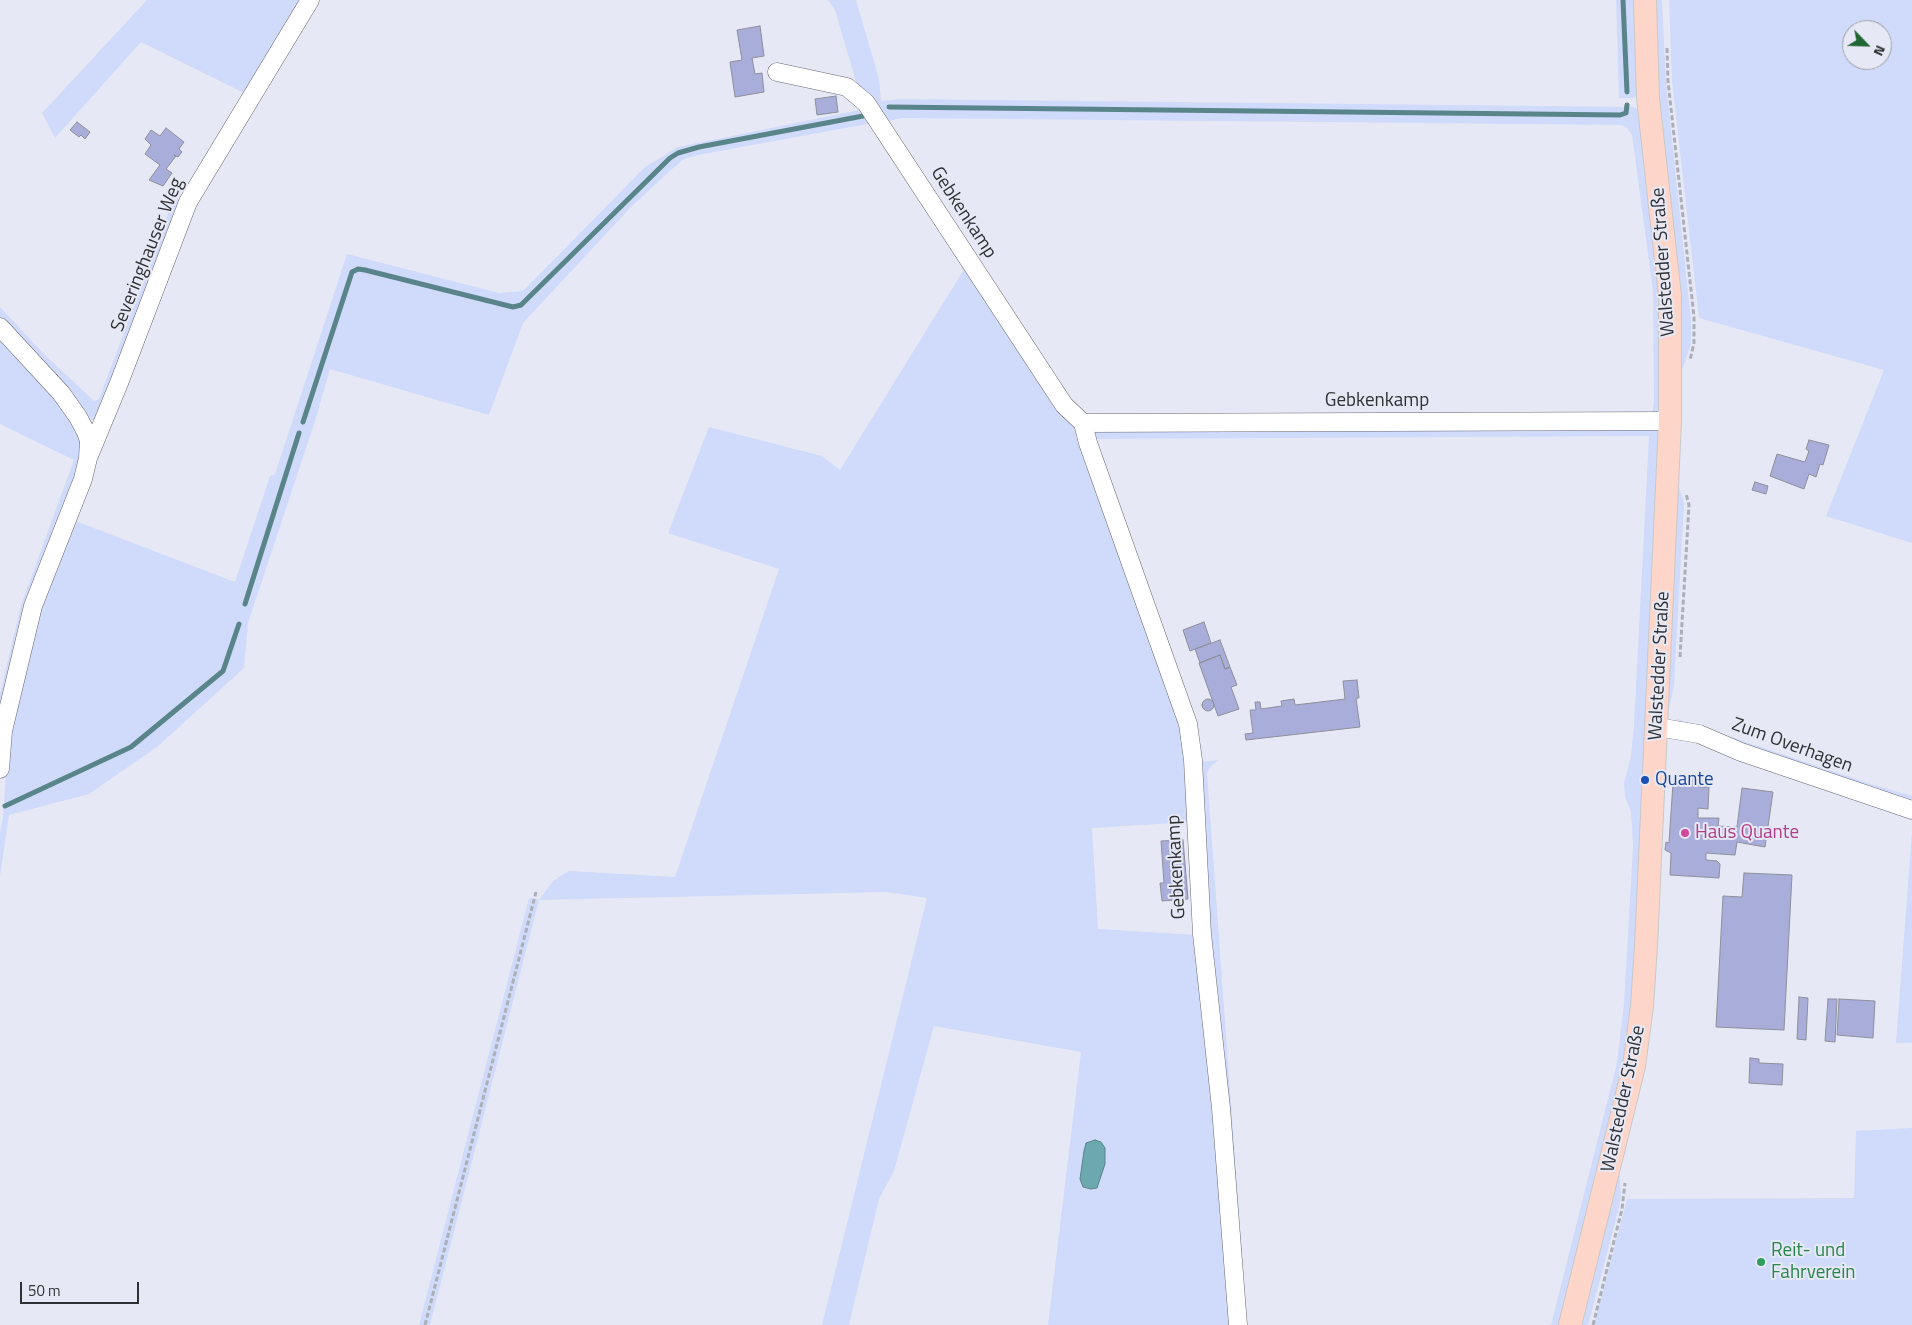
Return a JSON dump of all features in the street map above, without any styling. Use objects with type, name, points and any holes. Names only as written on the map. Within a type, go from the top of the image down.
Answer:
[{"type":"main road","name":"Walstedder Straße","points":[[1570,1325],[1620,1130],[1636,1057],[1646,946],[1670,421],[1670,296],[1648,98],[1645,0]]},
{"type":"street","name":"Severinghauser Weg","points":[[0,769],[3,731],[33,606],[83,479],[88,458],[119,383],[188,202],[310,0]]},
{"type":"street","name":"Gebkenkamp","points":[[777,72],[847,87],[866,103],[1064,405],[1083,423],[1088,444],[1188,724],[1193,760],[1202,934],[1220,1108],[1238,1325]]},
{"type":"street","name":"Severinghauser Weg","points":[[0,327],[61,393],[78,417],[89,440],[88,458]]},
{"type":"street","name":"Gebkenkamp","points":[[1083,423],[1670,421]]},
{"type":"street","name":"Zum Overhagen","points":[[1657,727],[1699,734],[1741,752],[1912,810]]},
{"type":"path","points":[[425,1325],[536,892]]},
{"type":"shaded area","points":[[147,0],[307,0],[248,95],[141,42],[55,138],[42,113]]},
{"type":"shaded area","points":[[828,0],[856,0],[879,79],[881,101],[899,99],[1633,107],[1641,111],[1665,298],[1666,410],[1647,419],[1653,410],[1654,400],[1653,291],[1632,135],[1622,125],[902,118],[884,122],[859,92],[835,10]]},
{"type":"shaded area","points":[[1616,0],[1638,0],[1639,95],[1633,98],[1619,98]]},
{"type":"shaded area","points":[[1653,0],[1662,0],[1666,82],[1691,321],[1691,343],[1683,368],[1680,368],[1659,120]]},
{"type":"shaded area","points":[[1669,0],[1912,0],[1912,543],[1826,516],[1884,370],[1699,318],[1672,81]]},
{"type":"shaded area","points":[[864,109],[873,123],[684,159],[632,206],[523,323],[489,415],[330,369],[316,418],[248,623],[244,668],[157,747],[89,794],[9,815],[0,876],[0,833],[3,817],[9,732],[38,607],[73,520],[235,582],[270,476],[275,474],[347,254],[499,293],[523,291],[645,167],[678,147]]},
{"type":"shaded area","points":[[172,198],[182,203],[97,419],[91,420],[82,416],[0,322],[0,307],[42,352],[94,401],[99,399],[165,224]]},
{"type":"shaded area","points":[[958,254],[1077,429],[1185,727],[1192,822],[1092,828],[1098,929],[1197,935],[1234,1325],[1048,1325],[1081,1052],[934,1026],[894,1171],[879,1199],[849,1325],[822,1325],[927,898],[886,892],[539,900],[553,881],[569,871],[675,877],[779,569],[668,533],[709,427],[822,456],[840,470],[963,271]]},
{"type":"shaded area","points":[[0,334],[57,396],[80,440],[83,455],[0,732],[0,694],[21,605],[74,460],[0,424]]},
{"type":"shaded area","points":[[1655,427],[1661,430],[1635,1006],[1627,1065],[1563,1325],[1551,1325],[1617,1063],[1624,1004],[1633,846],[1631,812],[1625,797],[1624,783],[1631,756],[1634,725],[1649,436],[1096,439],[1094,431]]},
{"type":"shaded area","points":[[1676,478],[1684,503],[1674,686],[1666,723]]},
{"type":"shaded area","points":[[1677,719],[1912,796],[1912,806],[1674,726]]},
{"type":"shaded area","points":[[1219,760],[1211,766],[1207,773],[1243,1269],[1239,1282],[1205,896],[1197,762]]},
{"type":"shaded area","points":[[1912,832],[1912,1043],[1896,1043]]},
{"type":"shaded area","points":[[529,898],[539,900],[430,1325],[419,1325]]},
{"type":"shaded area","name":"Reit- und Fahrverein","points":[[1912,1128],[1912,1325],[1594,1325],[1627,1199],[1854,1198],[1856,1131]]},
{"type":"shaded area","points":[[1095,1140],[1101,1142],[1105,1148],[1105,1164],[1097,1188],[1091,1189],[1083,1187],[1080,1179],[1086,1143]]},
{"type":"shaded area","points":[[1619,1171],[1621,1196],[1619,1208],[1588,1325],[1578,1325]]},
{"type":"building","points":[[760,26],[764,56],[752,58],[755,74],[762,73],[764,92],[735,97],[730,62],[742,60],[737,30]]},
{"type":"building","points":[[836,96],[838,112],[817,115],[815,99]]},
{"type":"building","points":[[77,122],[90,132],[85,139],[70,130]]},
{"type":"building","points":[[166,128],[184,142],[179,149],[182,152],[178,157],[176,156],[166,169],[172,173],[163,186],[149,180],[160,165],[145,154],[151,145],[145,139],[151,130],[160,136]]},
{"type":"building","points":[[1809,440],[1829,445],[1823,465],[1820,464],[1816,477],[1809,474],[1804,489],[1770,476],[1777,454],[1805,462],[1809,451],[1806,449]]},
{"type":"building","points":[[1755,482],[1768,486],[1766,494],[1752,490]]},
{"type":"building","points":[[1204,622],[1211,643],[1190,651],[1183,630]]},
{"type":"building","points":[[1220,640],[1230,667],[1225,669],[1220,655],[1200,663],[1195,649]]},
{"type":"building","points":[[1220,655],[1225,669],[1230,667],[1237,685],[1231,687],[1239,709],[1218,716],[1199,663]]},
{"type":"building","points":[[1357,680],[1359,698],[1356,698],[1360,727],[1246,740],[1245,734],[1253,733],[1250,710],[1256,710],[1255,702],[1260,702],[1261,709],[1282,706],[1281,701],[1294,699],[1295,705],[1345,699],[1343,681]]},
{"type":"building","points":[[1210,699],[1213,700],[1213,710],[1206,711],[1203,710],[1202,703],[1203,700]]},
{"type":"building","points":[[1679,776],[1699,777],[1701,780],[1700,787],[1709,787],[1708,809],[1698,808],[1698,818],[1719,818],[1718,826],[1737,827],[1742,788],[1773,792],[1765,847],[1737,842],[1735,855],[1706,853],[1706,860],[1717,861],[1720,864],[1719,878],[1670,875],[1671,853],[1665,850],[1666,842],[1669,843],[1673,783]]},
{"type":"building","points":[[1183,840],[1188,899],[1162,901],[1160,883],[1164,883],[1161,841]]},
{"type":"building","points":[[1744,873],[1792,875],[1784,1030],[1716,1027],[1723,896],[1742,897]]},
{"type":"building","points":[[1799,997],[1808,998],[1806,1040],[1797,1039]]},
{"type":"building","points":[[1828,999],[1837,999],[1835,1042],[1825,1041]]},
{"type":"building","points":[[1839,999],[1875,1001],[1873,1038],[1837,1035]]},
{"type":"building","points":[[1750,1058],[1759,1059],[1759,1063],[1783,1064],[1782,1085],[1749,1083]]},
{"type":"waterway","points":[[1623,0],[1627,92]]},
{"type":"waterway","points":[[889,107],[1620,115],[1626,113],[1627,105]]},
{"type":"waterway","points":[[303,422],[352,272],[358,269],[365,270],[513,307],[521,305],[670,158],[678,153],[699,147],[863,116]]},
{"type":"waterway","points":[[245,604],[299,433]]},
{"type":"waterway","points":[[5,806],[131,747],[223,671],[239,624]]},
{"type":"place","name":"Quante","points":[[1645,780]]},
{"type":"place","name":"Haus Quante","points":[[1685,833]]},
{"type":"place","name":"Reit- und Fahrverein","points":[[1761,1262]]}]
